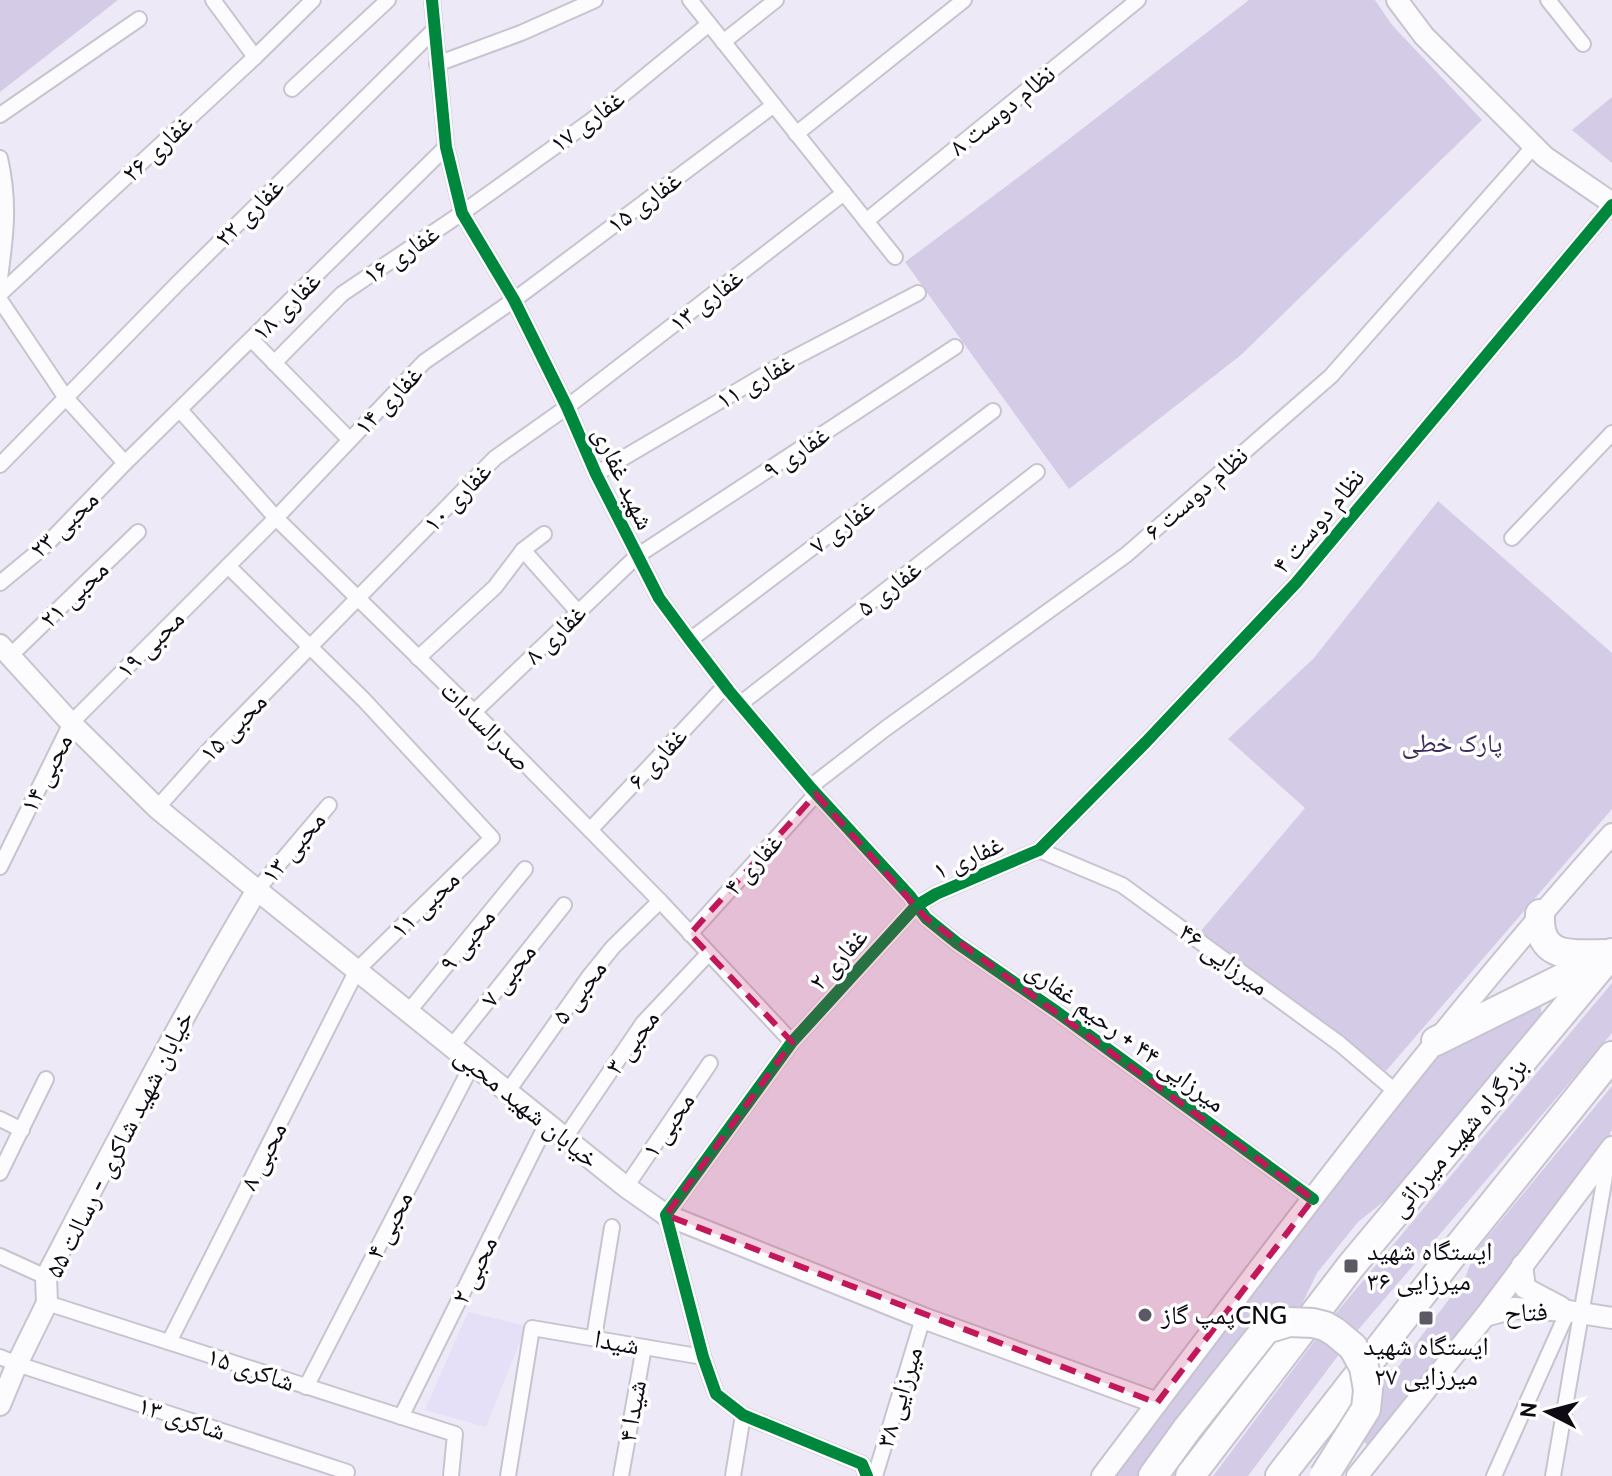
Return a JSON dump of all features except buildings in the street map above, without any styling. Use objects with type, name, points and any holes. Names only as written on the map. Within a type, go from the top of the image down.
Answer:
[{"type":"highway","points":[[1540,914],[1539,932],[1550,947],[1563,955],[1611,954]]},
{"type":"highway","points":[[1436,1041],[1611,954]]},
{"type":"highway","name":"بزرگراه شهید میرزائی","points":[[1190,1476],[1351,1266],[1611,954]]},
{"type":"highway","points":[[1280,1476],[1612,1056]]},
{"type":"highway","points":[[1153,1476],[1266,1329],[1301,1321],[1325,1326],[1353,1347],[1364,1367],[1368,1390],[1366,1409],[1324,1476]]},
{"type":"street","points":[[213,0],[255,57]]},
{"type":"street","points":[[292,89],[388,0]]},
{"type":"street","name":"شهید غفاری","points":[[432,0],[446,147],[462,213],[514,300],[659,598],[740,704],[916,906]]},
{"type":"street","points":[[437,64],[521,33],[595,0]]},
{"type":"street","points":[[690,0],[895,257]]},
{"type":"street","points":[[723,42],[776,0]]},
{"type":"street","points":[[796,134],[964,0]]},
{"type":"street","name":"نظام دوست ۸","points":[[866,221],[1138,0]]},
{"type":"street","points":[[1397,0],[1424,36],[1545,157],[1612,204]]},
{"type":"street","points":[[1548,0],[1583,44]]},
{"type":"street","name":"غفاری ۲۶","points":[[0,294],[255,57],[309,2]]},
{"type":"street","points":[[0,115],[139,19]]},
{"type":"street","name":"غفاری ۱۷","points":[[462,213],[592,120],[709,24]]},
{"type":"street","name":"غفاری ۲۲","points":[[0,465],[178,283],[435,29]]},
{"type":"street","name":"غفاری ۱۵","points":[[514,300],[774,105]]},
{"type":"street","name":"نظام دوست ۶","points":[[813,790],[885,729],[1126,555],[1331,376],[1534,146]]},
{"type":"street","name":"غفاری ۱۸","points":[[125,463],[446,147]]},
{"type":"street","points":[[0,158],[6,184],[7,223],[0,278]]},
{"type":"street","name":"غفاری ۱۳","points":[[567,407],[844,193]]},
{"type":"street","name":"نظام دوست ۴","points":[[1039,850],[1296,583],[1612,204]]},
{"type":"street","name":"غفاری ۱۶","points":[[274,363],[342,294],[462,213]]},
{"type":"street","name":"غفاری ۱۱","points":[[596,474],[788,361],[918,293]]},
{"type":"street","points":[[0,300],[66,398],[125,463]]},
{"type":"street","name":"غفاری ۱۴","points":[[228,566],[424,362],[514,300]]},
{"type":"street","points":[[252,340],[350,440]]},
{"type":"street","name":"غفاری ۹","points":[[637,556],[955,347]]},
{"type":"street","name":"غفاری ۱۰","points":[[310,648],[495,458],[567,407]]},
{"type":"street","name":"صدرالسادات","points":[[180,410],[276,518],[474,712],[660,901],[792,1042]]},
{"type":"street","name":"غفاری ۷","points":[[690,640],[993,411]]},
{"type":"street","points":[[1512,538],[1612,433]]},
{"type":"street","name":"محبی ۲۳","points":[[0,583],[46,545],[125,463]]},
{"type":"street","name":"غفاری ۵","points":[[740,704],[1037,472]]},
{"type":"street","name":"محبی ۲۱","points":[[5,650],[138,532]]},
{"type":"street","points":[[418,658],[495,587],[523,550],[544,534]]},
{"type":"street","points":[[523,550],[578,612]]},
{"type":"street","name":"غفاری ۸","points":[[474,712],[637,556]]},
{"type":"street","points":[[228,566],[310,648]]},
{"type":"street","name":"محبی ۱۹","points":[[71,723],[228,566]]},
{"type":"street","name":"محبی ۱۵","points":[[157,808],[207,752],[310,648]]},
{"type":"street","name":"محبی ۱۱","points":[[310,648],[364,700],[492,838],[357,970]]},
{"type":"street","name":"خیابان شهید محبی","points":[[5,650],[71,723],[157,808],[626,1187],[666,1215],[923,1318],[1157,1403]]},
{"type":"street","name":"غفاری ۶","points":[[590,830],[725,686]]},
{"type":"street","name":"محبی ۱۴","points":[[0,867],[5,842],[71,723]]},
{"type":"street","name":"غفاری ۴","points":[[690,934],[813,790]]},
{"type":"street","name":"محبی ۱۳","points":[[257,890],[329,805]]},
{"type":"street","points":[[1102,1476],[1395,1091],[1540,914],[1612,834]]},
{"type":"street","name":"غفاری ۱","points":[[916,906],[936,894],[1039,850]]},
{"type":"street","name":"میرزایی ۴۶","points":[[1039,850],[1122,885],[1340,1044],[1395,1091]]},
{"type":"street","name":"محبی ۹","points":[[409,1011],[525,869]]},
{"type":"street","name":"خیابان شهید شاکری - رسالت ۵۵","points":[[0,1405],[8,1360],[47,1303],[46,1277],[156,1066],[257,890]]},
{"type":"street","name":"محبی ۵","points":[[508,1091],[605,957],[660,901]]},
{"type":"street","name":"محبی ۷","points":[[452,1046],[564,905]]},
{"type":"street","name":"غفاری ۲","points":[[666,1215],[792,1042],[916,906]]},
{"type":"street","name":"میرزایی ۴۴ + رحیم غفاری","points":[[916,906],[957,943],[1313,1199]]},
{"type":"street","name":"محبی ۳","points":[[565,1138],[643,1023],[708,954]]},
{"type":"street","name":"محبی ۸","points":[[169,1342],[357,970]]},
{"type":"street","name":"محبی ۴","points":[[306,1387],[473,1063]]},
{"type":"street","name":"محبی ۱","points":[[626,1187],[710,1063]]},
{"type":"street","points":[[0,1173],[46,1079]]},
{"type":"street","points":[[0,1119],[22,1130]]},
{"type":"street","name":"محبی ۲","points":[[401,1417],[547,1123]]},
{"type":"street","points":[[1357,1476],[1485,1316],[1611,1148]]},
{"type":"street","points":[[1553,1476],[1575,1312],[1611,1148]]},
{"type":"street","points":[[666,1215],[703,1357],[716,1394],[743,1415],[862,1464],[867,1476]]},
{"type":"street","points":[[594,1338],[612,1227]]},
{"type":"street","points":[[0,1256],[46,1277]]},
{"type":"street","name":"فتاح","points":[[1522,1265],[1525,1288],[1575,1312]]},
{"type":"street","name":"شاکری ۱۵","points":[[47,1303],[455,1434],[451,1476]]},
{"type":"street","name":"فتاح","points":[[1485,1316],[1514,1308],[1612,1318]]},
{"type":"street","points":[[1494,1476],[1575,1312]]},
{"type":"street","name":"میرزایی ۳۸","points":[[875,1476],[923,1318]]},
{"type":"street","name":"شیدا","points":[[508,1476],[532,1328],[703,1357]]},
{"type":"street","name":"شیدا ۴","points":[[621,1476],[644,1347]]},
{"type":"street","name":"شاکری ۱۳","points":[[8,1360],[346,1474]]},
{"type":"street","points":[[733,1476],[743,1415]]},
{"type":"highlighted area","points":[[816,794],[926,918],[1313,1199],[1157,1403],[666,1215],[792,1042],[690,934]]},
{"type":"shaded area","points":[[468,1312],[526,1326],[486,1427],[425,1410]]},
{"type":"green space","points":[[0,0],[118,0],[0,92]]},
{"type":"green space","points":[[1249,0],[1375,0],[1392,25],[1482,120],[1241,355],[1069,489],[905,262]]},
{"type":"green space","points":[[1612,97],[1612,163],[1572,130]]},
{"type":"green space","name":"پارک خطی","points":[[1438,501],[1612,653],[1612,809],[1386,1071],[1200,932],[1305,808],[1228,739],[1314,658]]},
{"type":"green space","points":[[1612,983],[1612,1033],[1352,1337],[1248,1476],[1213,1476],[1331,1319]]},
{"type":"green space","points":[[1540,1001],[1542,1019],[1388,1198],[1358,1222],[1317,1273],[1299,1310],[1166,1476],[1115,1476],[1442,1051]]},
{"type":"green space","points":[[1612,1086],[1612,1129],[1608,1138],[1369,1448],[1344,1415],[1377,1373],[1398,1367],[1465,1278],[1475,1252]]},
{"type":"cycle path","points":[[432,0],[446,147],[462,213],[514,300],[659,598],[729,691],[926,918],[1313,1199]]},
{"type":"cycle path","points":[[867,1476],[862,1464],[743,1415],[716,1394],[703,1357],[666,1215],[792,1042],[916,906],[936,894],[1039,850],[1296,583],[1612,205]]},
{"type":"place","name":"ایستگاه شهید میرزایی ۳۶","points":[[1351,1266]]},
{"type":"place","name":"پمپ گازCNG","points":[[1145,1315]]},
{"type":"place","name":"ایستگاه شهید میرزایی ۲۷","points":[[1426,1318]]}]
